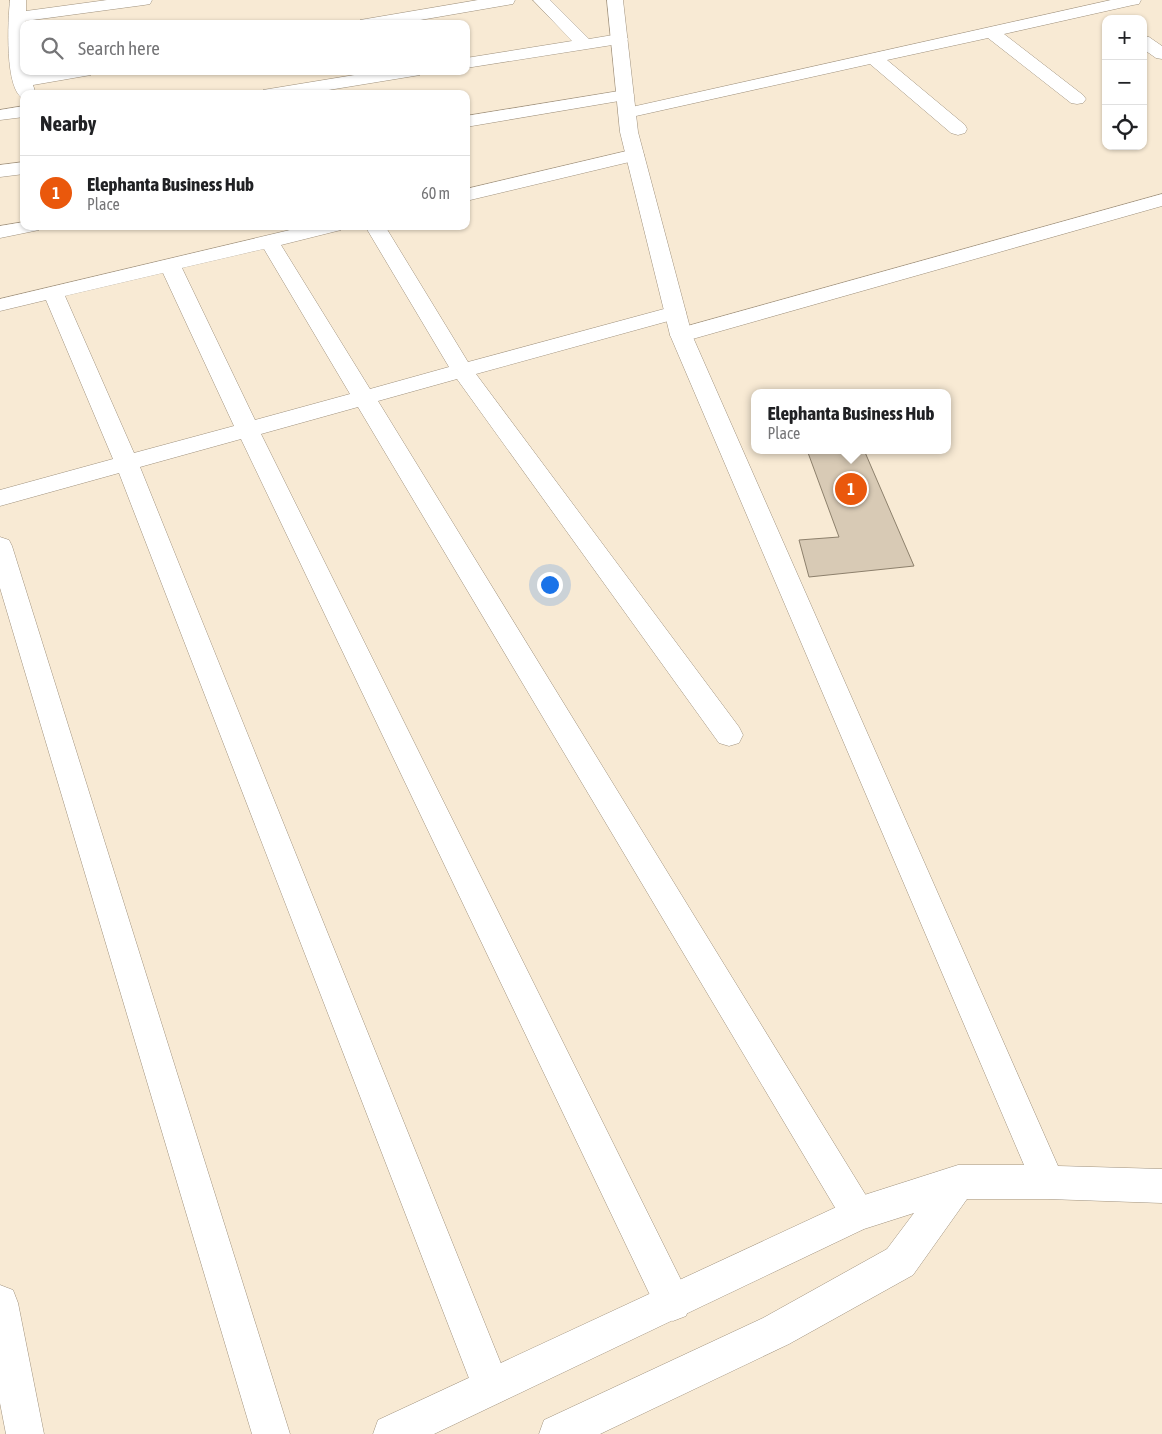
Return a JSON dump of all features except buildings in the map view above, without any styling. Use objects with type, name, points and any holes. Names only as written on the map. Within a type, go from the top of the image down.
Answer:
[{"type":"street","points":[[0,5],[18,6],[144,0]]},
{"type":"street","points":[[390,20],[507,0]]},
{"type":"street","points":[[541,0],[586,44]]},
{"type":"street","points":[[615,0],[626,104],[635,155],[678,324],[1048,1182]]},
{"type":"street","points":[[470,122],[626,104],[874,58],[1133,0]]},
{"type":"street","points":[[18,6],[8,55],[25,88],[71,75]]},
{"type":"street","points":[[1096,9],[1104,15]]},
{"type":"street","points":[[991,32],[1077,99]]},
{"type":"street","points":[[470,62],[619,40]]},
{"type":"street","points":[[1147,44],[1162,54]]},
{"type":"street","points":[[874,58],[958,129]]},
{"type":"street","points":[[295,90],[389,75]]},
{"type":"street","points":[[0,115],[20,112]]},
{"type":"street","points":[[470,194],[635,155]]},
{"type":"street","points":[[0,171],[20,168]]},
{"type":"street","points":[[0,498],[462,371],[678,324],[1162,200]]},
{"type":"street","points":[[0,232],[20,228]]},
{"type":"street","points":[[0,305],[317,230]]},
{"type":"street","points":[[377,230],[462,371],[729,735]]},
{"type":"street","points":[[269,241],[362,398],[858,1214]]},
{"type":"street","points":[[170,265],[248,430],[673,1303]]},
{"type":"street","points":[[52,292],[127,463],[491,1386]]},
{"type":"street","points":[[0,546],[271,1434]]},
{"type":"street","points":[[558,1434],[776,1331],[900,1262],[958,1182]]},
{"type":"street","points":[[392,1434],[491,1386],[673,1303],[858,1214],[958,1182],[1048,1182],[1162,1186]]},
{"type":"street","points":[[0,1303],[24,1434]]},
{"type":"place","name":"Elephanta Business Hub","points":[[851,489]]}]
